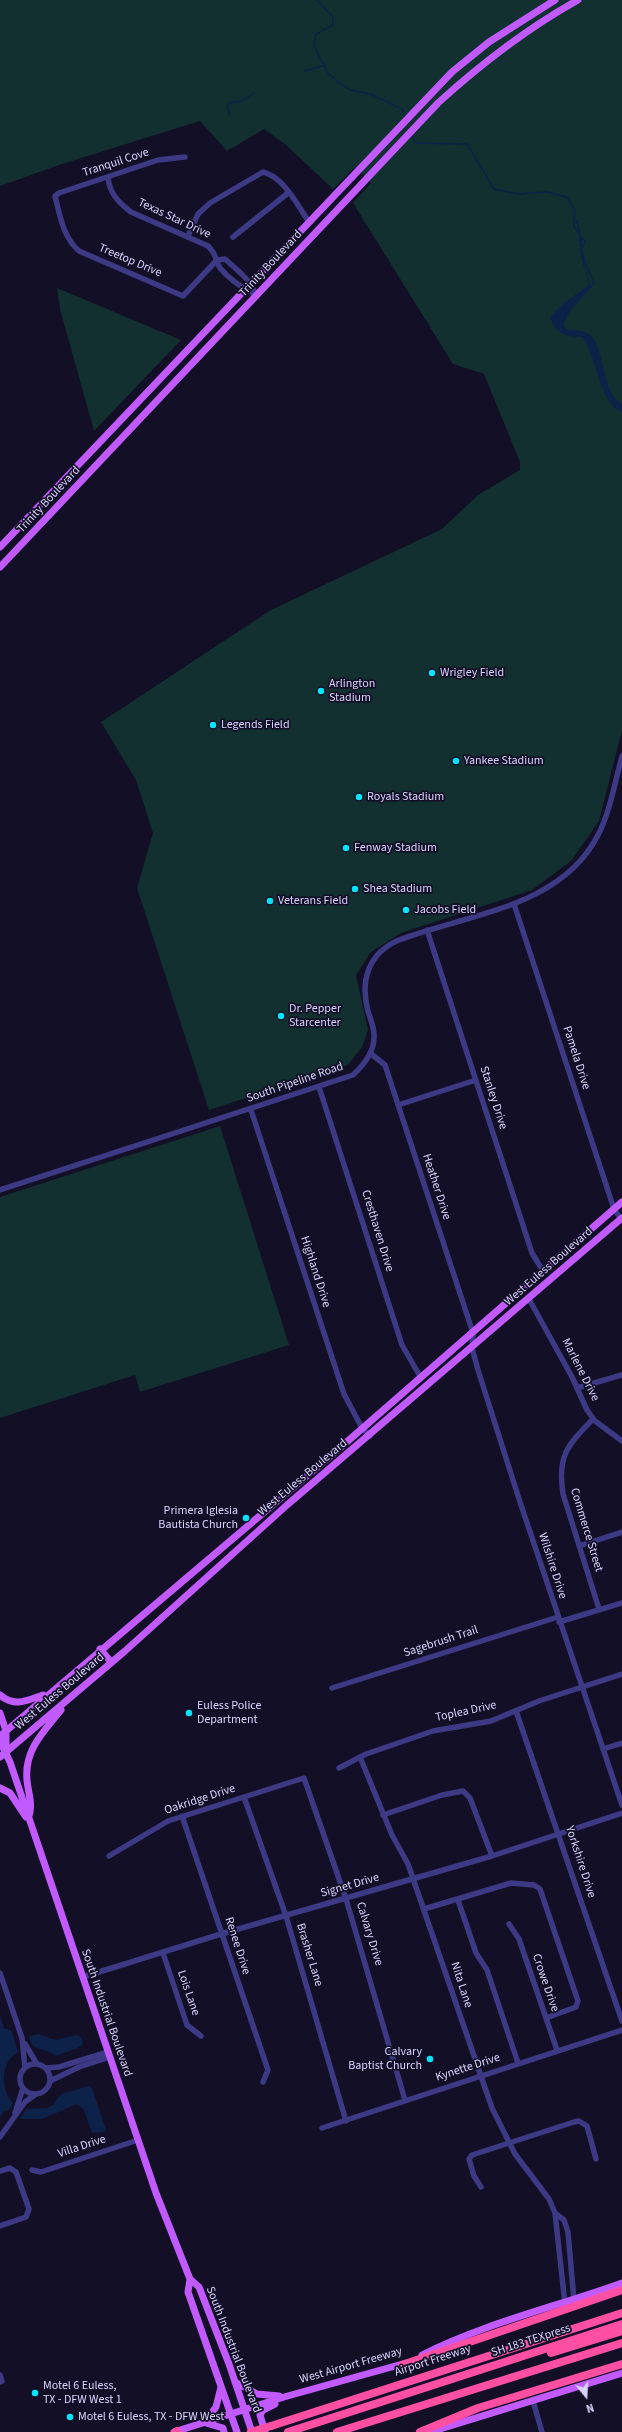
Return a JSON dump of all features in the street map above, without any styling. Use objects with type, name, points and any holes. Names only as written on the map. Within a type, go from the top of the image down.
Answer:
[{"type":"highway","points":[[501,2333],[622,2290]]},
{"type":"highway","points":[[402,2365],[622,2295]]},
{"type":"highway","name":"Airport Freeway","points":[[251,2432],[622,2313]]},
{"type":"highway","name":"SH 183 TEXpress","points":[[288,2432],[622,2324]]},
{"type":"highway","name":"SH 183 TEXpress","points":[[304,2432],[622,2331]]},
{"type":"highway","points":[[337,2432],[621,2343]]},
{"type":"highway","points":[[420,2432],[478,2408],[622,2364]]},
{"type":"main road","name":"Trinity Boulevard","points":[[0,547],[452,72],[489,42],[555,0]]},
{"type":"main road","name":"Trinity Boulevard","points":[[0,567],[438,103],[482,63],[520,35],[578,0]]},
{"type":"main road","points":[[169,370],[178,378]]},
{"type":"main road","points":[[30,516],[40,525]]},
{"type":"main road","name":"West Euless Boulevard","points":[[3,1733],[100,1649],[421,1378],[622,1202]]},
{"type":"main road","name":"West Euless Boulevard","points":[[0,1757],[71,1698],[279,1512],[370,1436],[621,1218]]},
{"type":"main road","points":[[164,1596],[168,1602],[164,1614]]},
{"type":"main road","points":[[100,1649],[111,1662]]},
{"type":"main road","points":[[0,1695],[6,1700],[22,1703],[48,1694]]},
{"type":"main road","points":[[29,1816],[31,1809],[26,1772],[31,1751],[71,1698]]},
{"type":"main road","name":"South Industrial Boulevard","points":[[0,1713],[6,1751],[138,2140],[190,2279],[199,2287],[245,2409],[251,2432]]},
{"type":"main road","name":"South Industrial Boulevard","points":[[0,1741],[6,1751]]},
{"type":"main road","points":[[0,1788],[10,1793],[32,1826]]},
{"type":"main road","name":"South Industrial Boulevard","points":[[190,2279],[188,2292],[237,2432]]},
{"type":"main road","name":"West Airport Freeway","points":[[175,2432],[287,2396],[402,2365],[455,2339],[574,2301],[622,2283]]},
{"type":"main road","points":[[430,2432],[622,2373]]},
{"type":"main road","points":[[235,2382],[257,2394],[287,2396]]},
{"type":"main road","points":[[221,2386],[216,2407],[205,2422],[215,2424],[223,2428],[224,2432]]},
{"type":"main road","points":[[265,2432],[260,2419],[263,2410],[282,2402],[287,2396]]},
{"type":"street","name":"Tranquil Cove","points":[[55,196],[59,193],[108,178],[158,160],[175,156],[185,157]]},
{"type":"street","points":[[188,236],[198,214],[210,203],[263,172],[269,173],[288,193],[309,222]]},
{"type":"street","name":"Texas Star Drive","points":[[108,178],[114,196],[131,212],[208,246],[216,254],[220,267],[245,290],[256,295]]},
{"type":"street","points":[[233,237],[288,193]]},
{"type":"street","name":"Treetop Drive","points":[[55,196],[65,233],[72,245],[79,251],[183,296],[217,260]]},
{"type":"street","points":[[217,260],[225,259],[251,283],[256,295]]},
{"type":"street","points":[[226,273],[230,269],[237,274],[241,274]]},
{"type":"street","name":"South Pipeline Road","points":[[0,1190],[251,1110],[353,1075],[370,1053],[374,1034],[367,1010],[364,985],[368,968],[376,955],[386,946],[427,930],[514,904],[557,882],[576,866],[589,850],[599,834],[622,756]]},
{"type":"street","name":"Pamela Drive","points":[[514,904],[614,1209],[621,1218]]},
{"type":"street","name":"Stanley Drive","points":[[427,930],[532,1253],[543,1271]]},
{"type":"street","name":"Heather Drive","points":[[370,1053],[385,1065],[473,1333]]},
{"type":"street","points":[[398,1105],[476,1080]]},
{"type":"street","name":"Cresthaven Drive","points":[[319,1087],[402,1345],[421,1378]]},
{"type":"street","name":"Highland Drive","points":[[251,1110],[344,1394],[362,1428],[370,1436]]},
{"type":"street","name":"Marlene Drive","points":[[529,1299],[593,1419],[622,1441]]},
{"type":"street","name":"Wilshire Drive","points":[[473,1333],[472,1348],[558,1620],[622,1805]]},
{"type":"street","points":[[577,1388],[622,1375]]},
{"type":"street","name":"Commerce Street","points":[[593,1419],[565,1451],[560,1468],[563,1494],[598,1609]]},
{"type":"street","points":[[579,1546],[622,1532]]},
{"type":"street","name":"Sagebrush Trail","points":[[332,1688],[622,1602]]},
{"type":"street","name":"Toplea Drive","points":[[339,1768],[360,1757],[433,1731],[491,1721],[582,1687],[622,1674]]},
{"type":"street","name":"Yorkshire Drive","points":[[516,1711],[559,1832],[622,2020]]},
{"type":"street","points":[[603,1749],[622,1743]]},
{"type":"street","name":"Nita Lane","points":[[360,1757],[383,1815],[392,1835],[404,1854],[414,1880],[492,2108],[508,2143],[549,2199],[555,2213],[565,2304]]},
{"type":"street","name":"Oakridge Drive","points":[[109,1856],[168,1821],[304,1778]]},
{"type":"street","name":"Calvary Drive","points":[[304,1778],[346,1899],[405,2100]]},
{"type":"street","points":[[383,1815],[442,1796],[463,1791],[470,1798],[492,1856]]},
{"type":"street","name":"Brasher Lane","points":[[244,1797],[286,1916],[346,2121]]},
{"type":"street","name":"Signet Drive","points":[[83,1977],[221,1934],[414,1880],[492,1856],[559,1832],[622,1813]]},
{"type":"street","name":"Renee Drive","points":[[182,1816],[268,2070],[263,2082]]},
{"type":"street","points":[[424,1909],[511,1883],[534,1885],[540,1889],[578,2001],[576,2007],[546,2018]]},
{"type":"street","points":[[458,1900],[476,1953],[487,1970],[518,2063]]},
{"type":"street","name":"Crowe Drive","points":[[509,1924],[519,1939],[558,2050]]},
{"type":"street","name":"Lois Lane","points":[[163,1953],[187,2025],[201,2036]]},
{"type":"street","points":[[0,1973],[22,2038],[38,2064],[46,2068],[59,2067],[109,2054]]},
{"type":"street","name":"Kynette Drive","points":[[322,2128],[480,2075],[622,2030]]},
{"type":"street","points":[[13,2117],[23,2088],[20,2080],[25,2068],[22,2038]]},
{"type":"street","points":[[0,2138],[13,2117],[25,2102],[47,2088],[50,2081],[109,2054]]},
{"type":"street","points":[[25,2068],[38,2064]]},
{"type":"street","points":[[46,2068],[50,2081]]},
{"type":"street","points":[[23,2088],[36,2094]]},
{"type":"street","points":[[481,2187],[474,2176],[469,2159],[476,2153],[579,2121],[587,2126],[596,2159]]},
{"type":"street","name":"Villa Drive","points":[[32,2170],[41,2172],[138,2140]]},
{"type":"street","points":[[0,2171],[10,2168],[16,2172],[29,2212],[26,2217],[0,2226]]},
{"type":"street","name":"Nita Lane","points":[[555,2213],[564,2220],[568,2232],[574,2301]]},
{"type":"street","points":[[0,2375],[2,2381],[0,2382]]},
{"type":"street","points":[[533,2401],[542,2432]]},
{"type":"green space","points":[[0,0],[622,0],[622,730],[599,821],[571,861],[532,890],[401,933],[371,952],[356,975],[368,1030],[362,1047],[348,1065],[209,1110],[137,888],[153,833],[136,780],[101,722],[271,610],[442,529],[478,495],[520,470],[520,462],[484,374],[453,364],[353,203],[371,183],[355,167],[333,189],[286,145],[264,129],[227,151],[200,121],[62,164],[0,186]]},
{"type":"green space","points":[[57,288],[181,340],[94,431],[60,309]]},
{"type":"green space","points":[[220,1126],[289,1345],[140,1392],[135,1375],[0,1418],[0,1197]]},
{"type":"water","points":[[576,220],[578,220],[582,240],[583,258],[591,287],[570,311],[563,325],[567,330],[578,330],[587,333],[594,340],[598,348],[610,390],[615,398],[622,404],[622,412],[614,407],[603,390],[592,356],[582,337],[562,333],[552,323],[550,317],[564,303],[588,286]]},
{"type":"water","points":[[0,2015],[4,2028],[12,2031],[18,2052],[8,2062],[4,2076],[6,2090],[13,2103],[9,2110],[4,2111],[0,2117]]},
{"type":"water","points":[[38,2034],[56,2040],[77,2035],[82,2038],[83,2044],[78,2048],[56,2056],[48,2051],[32,2045],[29,2036]]},
{"type":"water","points":[[89,2086],[92,2088],[106,2130],[104,2132],[92,2133],[84,2110],[77,2104],[42,2119],[20,2119],[26,2109],[47,2108],[53,2105],[61,2094]]},
{"type":"waterway","points":[[317,0],[333,17],[333,25],[316,34],[314,46],[328,73],[350,90],[371,94],[402,109],[405,117]]},
{"type":"waterway","points":[[305,71],[325,65]]},
{"type":"waterway","points":[[230,115],[227,107],[229,103],[242,101],[254,93]]},
{"type":"waterway","points":[[412,134],[415,143],[467,144],[494,189],[519,194],[547,192],[567,197],[575,210],[574,227],[580,235]]},
{"type":"waterway","points":[[582,238],[585,242],[582,248]]},
{"type":"waterway","points":[[582,253],[594,284],[583,295]]},
{"type":"place","name":"Wrigley Field","points":[[432,673]]},
{"type":"place","name":"Arlington Stadium","points":[[321,691]]},
{"type":"place","name":"Legends Field","points":[[213,725]]},
{"type":"place","name":"Yankee Stadium","points":[[456,761]]},
{"type":"place","name":"Royals Stadium","points":[[359,797]]},
{"type":"place","name":"Fenway Stadium","points":[[346,848]]},
{"type":"place","name":"Shea Stadium","points":[[355,889]]},
{"type":"place","name":"Veterans Field","points":[[270,901]]},
{"type":"place","name":"Jacobs Field","points":[[406,910]]},
{"type":"place","name":"Dr. Pepper Starcenter","points":[[281,1016]]},
{"type":"place","name":"Primera Iglesia Bautista Church","points":[[246,1518]]},
{"type":"place","name":"Euless Police Department","points":[[189,1713]]},
{"type":"place","name":"Calvary Baptist Church","points":[[430,2059]]},
{"type":"place","name":"Motel 6 Euless, TX - DFW West 1","points":[[35,2393]]},
{"type":"place","name":"Motel 6 Euless, TX - DFW West","points":[[70,2417]]}]
